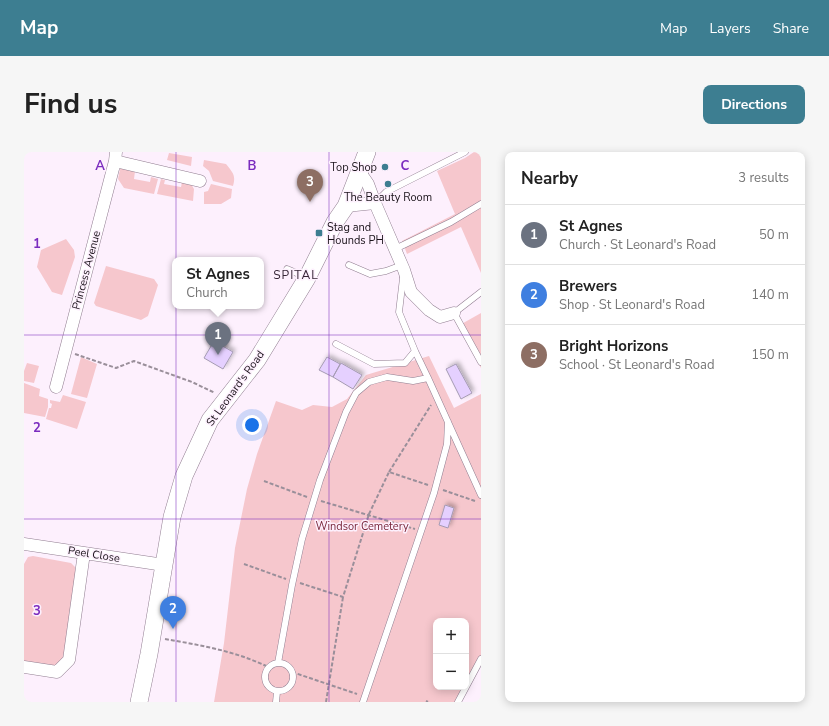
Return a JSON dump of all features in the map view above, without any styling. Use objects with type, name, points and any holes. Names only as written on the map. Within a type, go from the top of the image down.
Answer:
[{"type":"main road","name":"St Leonard's Road","points":[[139,702],[152,637],[172,517],[184,476],[210,420],[257,360],[307,278],[335,222],[346,206],[366,152]]},
{"type":"street","points":[[115,156],[200,181]]},
{"type":"street","name":"Princess Avenue","points":[[56,387],[115,156]]},
{"type":"street","points":[[359,171],[368,184],[403,268],[411,292],[429,310],[440,317],[454,313]]},
{"type":"street","points":[[346,206],[375,203]]},
{"type":"street","name":"Peel Close","points":[[24,544],[164,565]]},
{"type":"street","points":[[24,667],[56,672],[69,660],[84,553]]},
{"type":"lane","points":[[375,203],[386,192],[465,152]]},
{"type":"lane","points":[[395,249],[451,222],[481,204]]},
{"type":"lane","points":[[349,265],[370,274],[403,268],[399,312],[415,351],[481,495]]},
{"type":"lane","points":[[287,269],[307,278]]},
{"type":"lane","points":[[481,292],[454,313],[481,362]]},
{"type":"lane","points":[[336,344],[374,364],[405,363],[415,351]]},
{"type":"lane","points":[[278,663],[302,539],[314,499],[346,412],[356,393],[369,382],[387,377],[412,381],[428,378]]},
{"type":"lane","points":[[364,699],[435,487],[447,444],[448,422]]},
{"type":"lane","points":[[458,702],[481,659]]},
{"type":"lane","points":[[278,663],[287,665],[292,672],[292,683],[284,691],[277,692],[270,689],[265,682],[265,674],[268,667],[278,663]]},
{"type":"lane","points":[[276,702],[277,692]]},
{"type":"path","points":[[65,351],[116,368],[134,361],[192,382],[226,399]]},
{"type":"path","points":[[326,702],[343,597],[369,514],[389,472],[436,394]]},
{"type":"path","points":[[389,472],[481,503]]},
{"type":"path","points":[[264,481],[314,499],[369,514],[421,531]]},
{"type":"path","points":[[244,564],[343,597]]},
{"type":"path","points":[[152,637],[210,647],[268,667]]},
{"type":"path","points":[[292,672],[364,699]]},
{"type":"green space","points":[[474,152],[481,152],[481,273],[461,227],[407,254],[402,241],[455,214],[437,171],[465,158]]},
{"type":"green space","points":[[169,153],[192,157],[191,166],[167,160]]},
{"type":"green space","points":[[204,160],[226,164],[233,174],[233,186],[213,181],[209,171],[203,166]]},
{"type":"green space","points":[[125,168],[135,171],[134,179],[150,182],[151,177],[158,179],[154,194],[124,188],[118,179],[120,169]]},
{"type":"green space","points":[[161,179],[165,180],[164,184],[181,187],[182,182],[191,184],[194,189],[193,201],[157,194]]},
{"type":"green space","points":[[211,184],[232,189],[231,198],[221,204],[204,204],[204,192],[208,191]]},
{"type":"green space","points":[[66,239],[74,250],[75,257],[62,295],[52,292],[37,267],[41,250]]},
{"type":"green space","points":[[106,266],[154,279],[158,285],[148,316],[141,320],[96,306],[94,303]]},
{"type":"green space","points":[[481,313],[481,368],[458,326]]},
{"type":"green space","name":"Windsor Cemetery","points":[[429,356],[454,408],[481,394],[481,656],[469,679],[469,618],[433,618],[433,690],[463,690],[457,702],[214,702],[224,643],[235,548],[247,489],[257,454],[276,401],[302,410],[313,405],[332,407],[347,399],[366,375]]},
{"type":"green space","points":[[81,357],[97,364],[87,398],[71,394]]},
{"type":"green space","points":[[27,363],[39,366],[34,383],[24,381],[24,371]]},
{"type":"green space","points":[[24,383],[40,389],[39,396],[48,399],[48,407],[45,417],[24,413]]},
{"type":"green space","points":[[63,395],[86,402],[77,429],[46,419],[49,408],[51,408],[52,404],[50,403],[50,400],[60,402]]},
{"type":"green space","points":[[33,556],[71,563],[75,567],[76,571],[64,659],[59,667],[24,663],[24,564],[28,557]]},
{"type":"building","points":[[214,341],[233,352],[223,369],[204,358]]},
{"type":"building","points":[[327,357],[340,364],[333,377],[319,370]]},
{"type":"building","points":[[341,363],[362,375],[353,389],[333,377]]},
{"type":"building","points":[[456,364],[472,393],[461,399],[446,369]]},
{"type":"building","points":[[445,505],[454,508],[448,528],[439,525]]},
{"type":"place","name":"Top Shop","points":[[385,167]]},
{"type":"place","name":"The Beauty Room","points":[[388,184]]},
{"type":"place","name":"Bright Horizons","points":[[310,202]]},
{"type":"place","name":"Stag and Hounds PH","points":[[319,233]]},
{"type":"place","name":"St Agnes","points":[[218,355]]},
{"type":"place","name":"Brewers","points":[[173,629]]},
{"type":"district","name":"SPITAL","points":[[296,275]]}]
